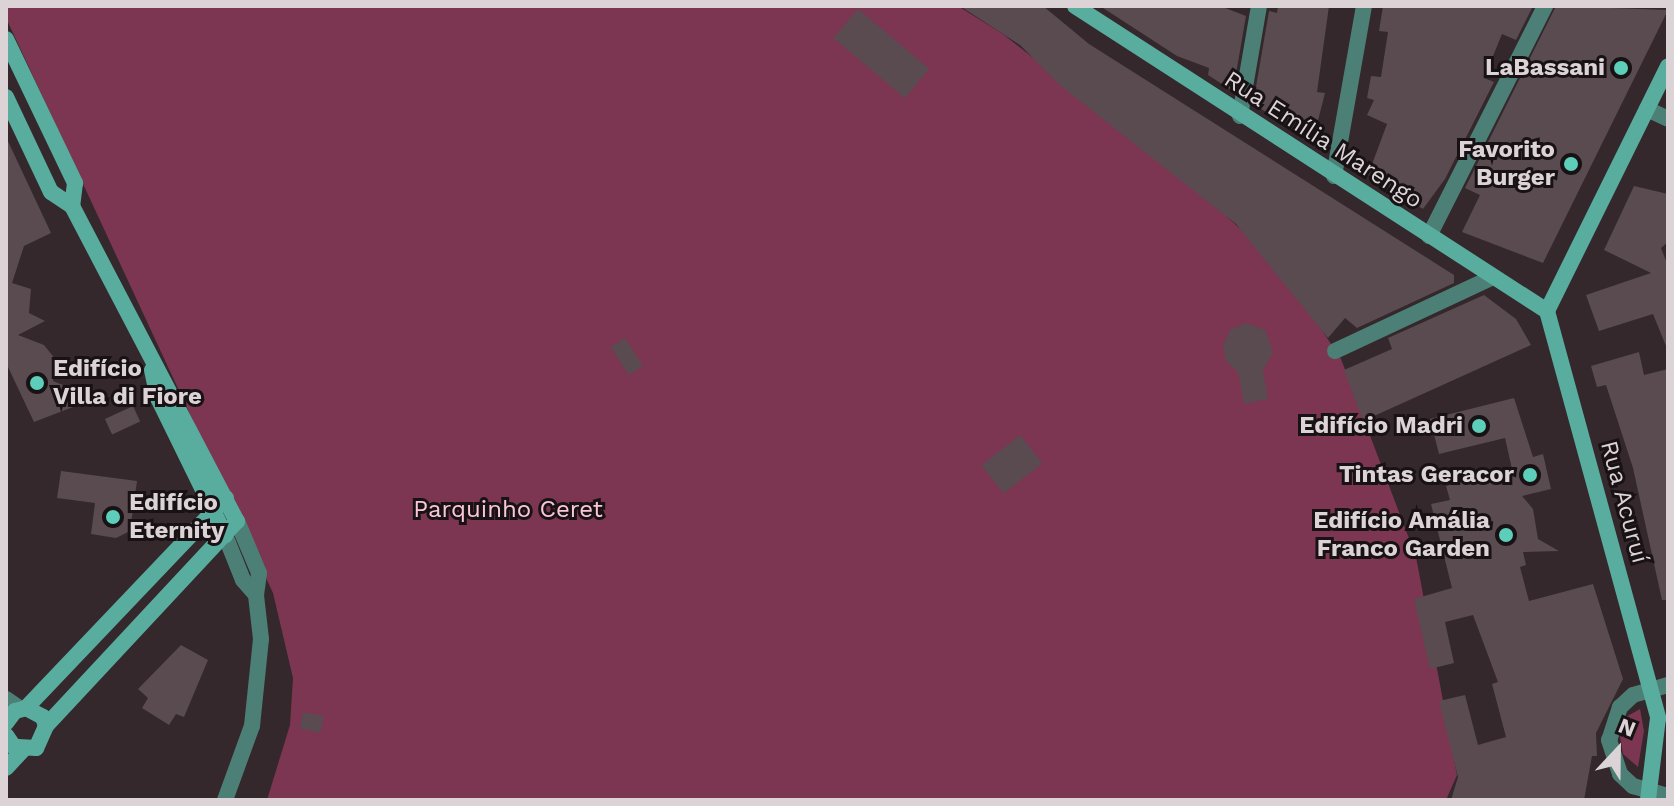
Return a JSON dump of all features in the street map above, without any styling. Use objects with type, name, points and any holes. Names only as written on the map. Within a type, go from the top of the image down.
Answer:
[{"type":"street","points":[[1240,116],[1259,6]]},
{"type":"street","points":[[1334,176],[1364,6]]},
{"type":"street","points":[[1429,236],[1545,6]]},
{"type":"street","name":"Rua Emília Marengo","points":[[1079,8],[1240,116],[1547,311]]},
{"type":"street","points":[[6,39],[75,183],[72,206]]},
{"type":"street","points":[[1547,311],[1668,66]]},
{"type":"street","points":[[6,88],[25,78]]},
{"type":"street","points":[[35,100],[8,107],[51,192],[72,206],[151,365],[172,391],[220,504],[225,535],[243,580],[256,595]]},
{"type":"street","points":[[1647,109],[1668,119]]},
{"type":"street","points":[[1335,351],[1493,277]]},
{"type":"street","name":"Rua Acuruí","points":[[1547,311],[1658,718],[1649,797]]},
{"type":"street","points":[[220,504],[237,521],[259,573],[256,595],[261,639],[252,726],[225,800]]},
{"type":"street","points":[[6,723],[24,709],[220,504]]},
{"type":"street","points":[[6,768],[23,750],[36,748],[46,726],[237,521]]},
{"type":"street","points":[[1668,685],[1650,687],[1620,707],[1609,740],[1620,774],[1649,797],[1668,796]]},
{"type":"street","points":[[6,699],[24,709],[36,711],[46,726]]},
{"type":"street","points":[[6,735],[23,750]]},
{"type":"green space","name":"Parquinho Ceret","points":[[6,6],[958,6],[1003,34],[1192,184],[1278,264],[1341,359],[1416,557],[1457,775],[1446,800],[267,800],[290,725],[293,678],[273,593],[6,18]]},
{"type":"green space","points":[[1640,709],[1644,731],[1638,767],[1623,754],[1620,736],[1624,718]]},
{"type":"building","points":[[960,6],[1043,6],[1089,44],[1454,275],[1454,283],[1357,328],[1345,318],[1328,338],[1236,224],[1061,86],[1020,45]]},
{"type":"building","points":[[1100,6],[1220,6],[1246,16],[1233,91],[1208,75],[1209,68],[1177,56]]},
{"type":"building","points":[[1278,6],[1329,6],[1317,92],[1325,93],[1313,140],[1253,104],[1269,11],[1277,13]]},
{"type":"building","points":[[1383,6],[1533,6],[1516,40],[1502,34],[1484,78],[1494,82],[1445,179],[1423,209],[1368,175],[1387,124],[1367,115],[1374,100],[1367,98],[1371,76],[1381,77],[1388,32],[1379,31]]},
{"type":"building","points":[[1556,6],[1668,10],[1543,263],[1462,232],[1480,195],[1465,188]]},
{"type":"building","points":[[858,9],[929,69],[905,98],[834,38]]},
{"type":"building","points":[[6,137],[51,233],[24,246],[12,283],[31,289],[29,313],[45,321],[18,335],[44,345],[56,360],[53,381],[68,387],[73,407],[34,422],[8,367]]},
{"type":"building","points":[[1634,186],[1668,194],[1668,242],[1661,248],[1668,266],[1668,351],[1653,314],[1599,331],[1586,295],[1651,273],[1604,250]]},
{"type":"building","points":[[1484,295],[1516,319],[1531,345],[1363,421],[1344,370],[1392,349],[1388,338]]},
{"type":"building","points":[[1246,323],[1265,330],[1273,352],[1263,370],[1268,399],[1244,404],[1238,372],[1226,361],[1223,346],[1230,330]]},
{"type":"building","points":[[625,338],[643,366],[629,375],[611,347]]},
{"type":"building","points":[[1639,352],[1644,375],[1668,369],[1668,600],[1662,600],[1633,468],[1606,385],[1597,387],[1591,366]]},
{"type":"building","points":[[1514,398],[1533,457],[1543,454],[1551,489],[1522,496],[1533,509],[1538,539],[1559,551],[1523,552],[1526,565],[1520,567],[1529,601],[1593,584],[1623,679],[1596,733],[1597,756],[1592,756],[1584,800],[1451,800],[1458,777],[1439,701],[1465,695],[1478,745],[1506,737],[1492,684],[1498,682],[1473,615],[1445,622],[1454,663],[1430,669],[1414,599],[1452,588],[1431,504],[1450,500],[1446,486],[1512,469],[1505,438],[1439,454],[1430,419]]},
{"type":"building","points":[[133,406],[140,421],[112,435],[105,419]]},
{"type":"building","points":[[1020,435],[1042,463],[1004,494],[981,465]]},
{"type":"building","name":"Edifício Eternity","points":[[61,471],[137,481],[130,531],[116,538],[91,534],[95,503],[57,498]]},
{"type":"building","points":[[181,645],[208,660],[184,717],[176,714],[169,725],[142,708],[148,698],[138,689]]},
{"type":"building","points":[[303,712],[324,716],[320,733],[300,729]]},
{"type":"place","name":"LaBassani","points":[[1621,68]]},
{"type":"place","name":"Favorito Burger","points":[[1571,164]]},
{"type":"place","name":"Edifício Villa di Fiore","points":[[37,383]]},
{"type":"place","name":"Edifício Madri","points":[[1479,426]]},
{"type":"place","name":"Tintas Geracor","points":[[1530,475]]},
{"type":"place","name":"Edifício Eternity","points":[[113,517]]},
{"type":"place","name":"Edifício Amália Franco Garden","points":[[1506,535]]}]
